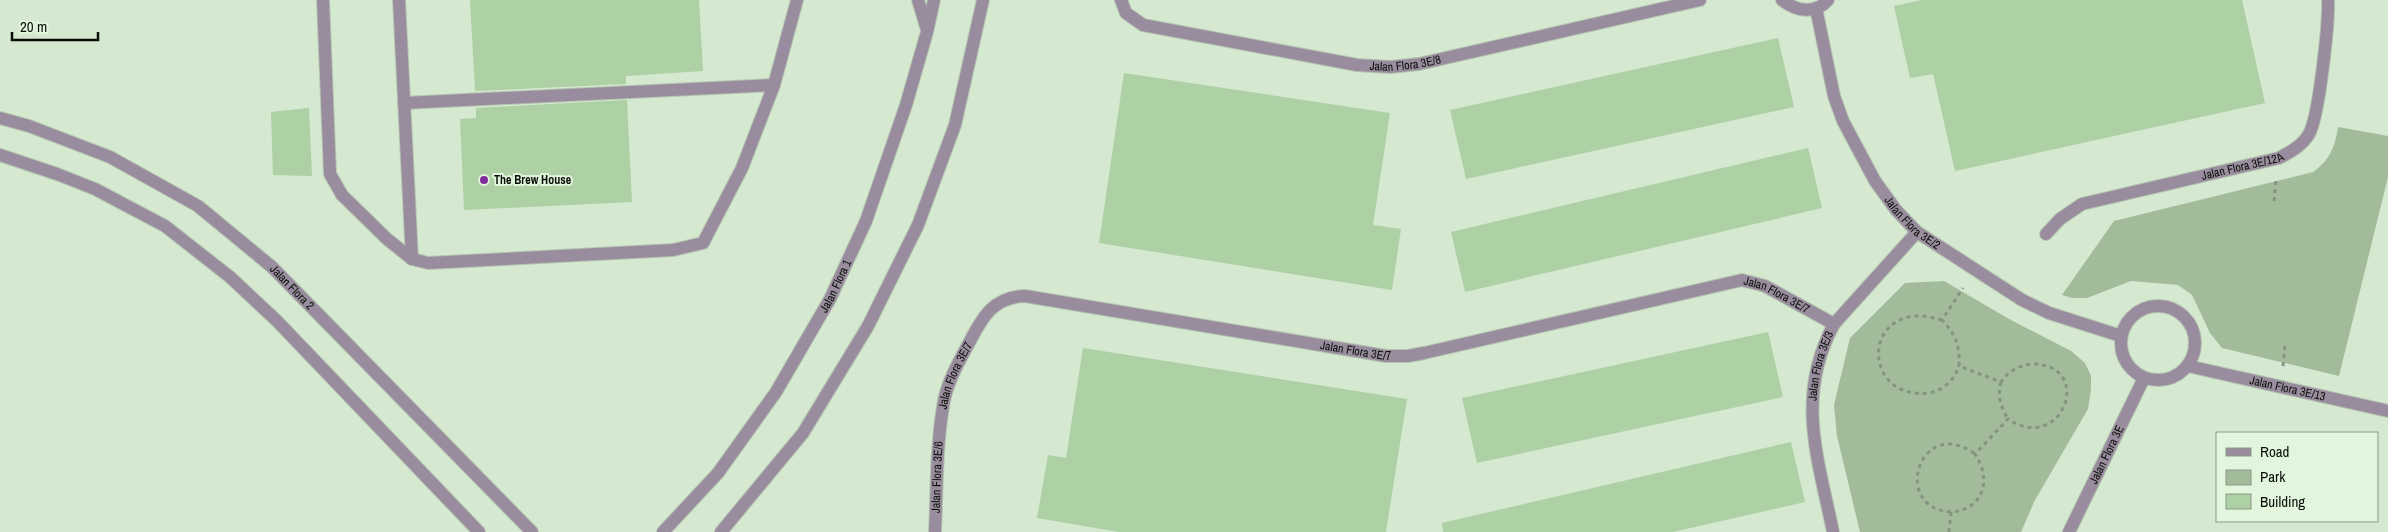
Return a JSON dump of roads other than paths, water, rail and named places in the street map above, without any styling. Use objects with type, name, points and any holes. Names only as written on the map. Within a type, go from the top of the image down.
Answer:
[{"type":"street","points":[[323,0],[330,174],[342,195],[387,239],[412,259],[428,263],[632,253],[673,250],[703,243],[742,168],[774,85],[797,0]]},
{"type":"street","points":[[399,0],[412,259]]},
{"type":"street","points":[[918,0],[927,32]]},
{"type":"street","name":"Jalan Flora 1","points":[[664,532],[718,472],[776,392],[830,299],[866,221],[906,105],[934,0]]},
{"type":"street","points":[[721,532],[803,433],[868,326],[910,242],[954,125],[983,0]]},
{"type":"street","name":"Jalan Flora 3E/8","points":[[1121,0],[1126,13],[1143,25],[1357,65],[1390,67],[1419,64],[1700,0]]},
{"type":"street","points":[[1782,0],[1798,9],[1816,8],[1828,0]]},
{"type":"street","name":"Jalan Flora 3E/12A","points":[[2046,234],[2060,219],[2082,204],[2279,158],[2302,143],[2309,133],[2316,110],[2328,0]]},
{"type":"street","name":"Jalan Flora 3E/2","points":[[1816,8],[1834,96],[1843,120],[1875,181],[1896,210],[1917,232],[2022,300],[2049,313],[2121,336]]},
{"type":"street","points":[[404,103],[774,85]]},
{"type":"street","name":"Jalan Flora 2","points":[[0,118],[29,126],[110,157],[198,206],[272,267],[532,532]]},
{"type":"street","points":[[0,155],[95,189],[165,226],[230,276],[277,321],[479,532]]},
{"type":"street","name":"Jalan Flora 3E/3","points":[[1833,532],[1811,423],[1811,404],[1819,362],[1827,337],[1834,324],[1917,232]]},
{"type":"street","name":"Jalan Flora 3E/7","points":[[941,423],[948,388],[981,319],[998,302],[1015,296],[1025,296],[1386,356],[1416,355],[1742,280],[1765,286],[1834,324]]},
{"type":"street","points":[[2156,306],[2173,309],[2188,320],[2194,331],[2196,344],[2193,357],[2188,366],[2179,374],[2168,379],[2156,380],[2144,378],[2133,371],[2125,361],[2121,349],[2121,336],[2129,320],[2144,308],[2156,306]]},
{"type":"street","name":"Jalan Flora 3E/13","points":[[2188,366],[2388,411]]},
{"type":"street","name":"Jalan Flora 3E","points":[[2069,532],[2144,378]]},
{"type":"street","name":"Jalan Flora 3E/6","points":[[935,532],[941,423]]},
{"type":"place","name":"The Brew House","points":[[484,180]]}]
